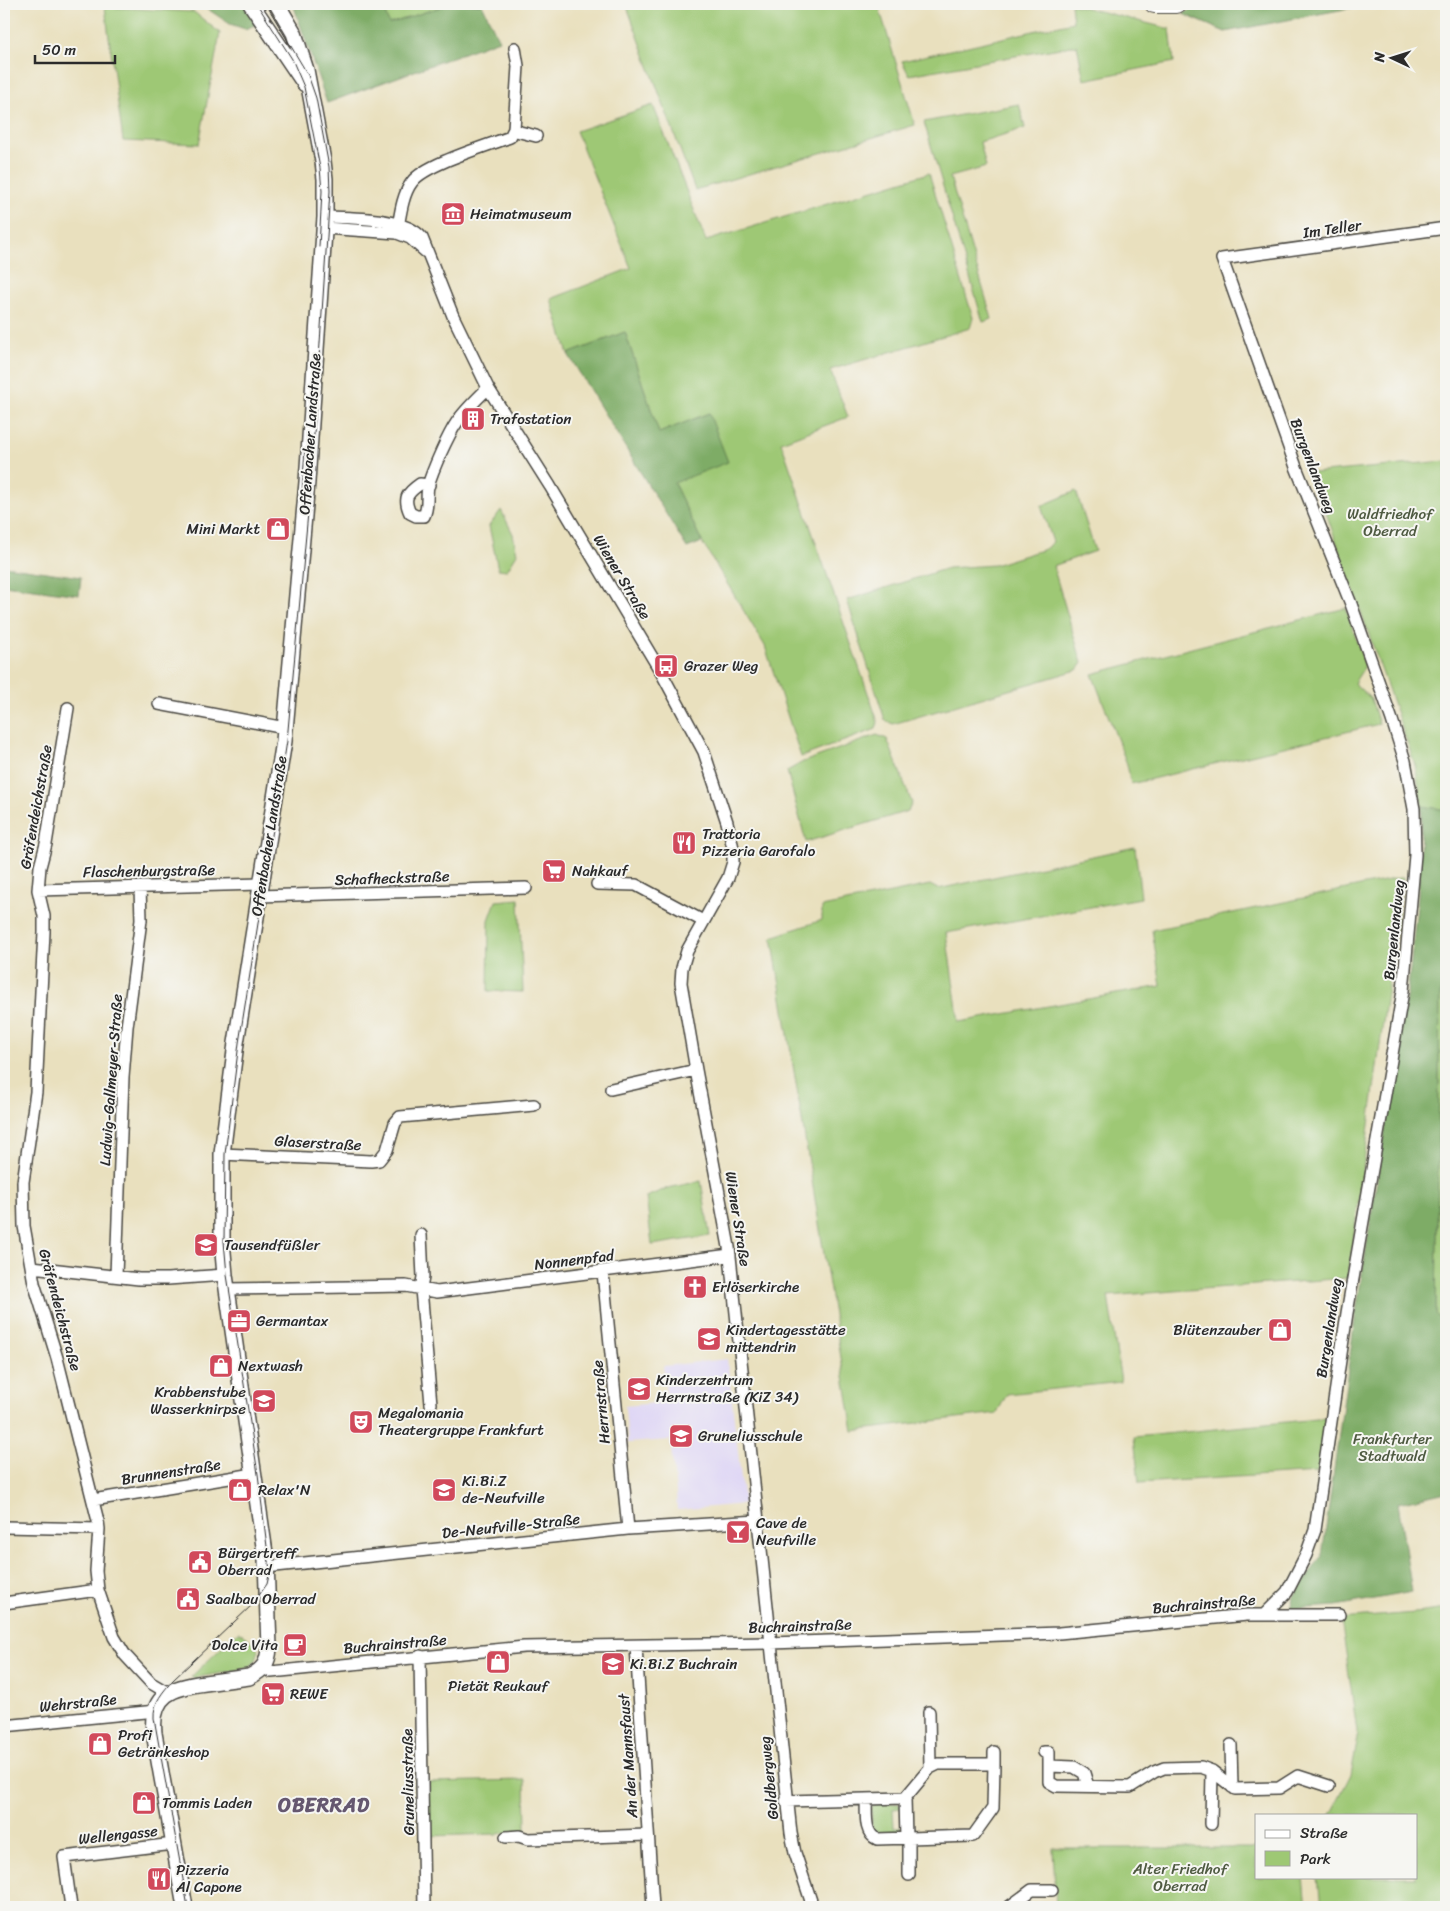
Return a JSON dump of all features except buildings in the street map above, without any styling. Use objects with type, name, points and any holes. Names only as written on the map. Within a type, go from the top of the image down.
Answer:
[{"type":"highway","points":[[1154,4],[1176,4]]},
{"type":"main road","name":"Offenbacher Landstraße","points":[[252,4],[310,91]]},
{"type":"main road","name":"Offenbacher Landstraße","points":[[264,1668],[268,1659],[269,1648],[267,1573],[226,1282],[222,1241],[222,1154],[236,1043],[286,728],[307,482],[325,222],[323,161],[306,70],[283,6]]},
{"type":"main road","points":[[185,1907],[154,1733],[156,1711],[161,1700],[177,1688],[249,1677],[264,1668]]},
{"type":"street","points":[[398,228],[406,191],[412,181],[420,174],[439,164],[510,137],[514,128],[518,66],[515,48]]},
{"type":"street","points":[[514,128],[520,132],[536,136]]},
{"type":"street","name":"Wiener Straße","points":[[325,222],[398,228],[431,257],[453,316],[488,388],[550,486],[661,672],[704,752],[727,822],[733,848],[733,862],[728,878],[702,921],[687,951],[682,968],[682,983],[730,1255],[771,1643]]},
{"type":"street","name":"Im Teller","points":[[1222,259],[1446,228]]},
{"type":"street","name":"Burgenlandweg","points":[[1222,259],[1296,468],[1351,604],[1392,720],[1405,761],[1414,809],[1415,846],[1412,900],[1402,991],[1347,1313],[1314,1530],[1306,1555],[1287,1592],[1266,1614]]},
{"type":"street","points":[[429,485],[457,422],[488,388]]},
{"type":"street","points":[[159,704],[286,728]]},
{"type":"street","name":"Gräfendeichstraße","points":[[68,708],[46,844],[40,866],[38,890],[44,916],[44,932],[36,1092],[27,1149],[22,1205],[24,1226],[34,1283],[59,1367],[99,1529],[96,1555],[98,1590],[114,1637],[125,1655],[151,1684],[168,1693]]},
{"type":"street","points":[[597,884],[636,885],[702,921]]},
{"type":"street","name":"Flaschenburgstraße","points":[[38,890],[140,887],[260,890]]},
{"type":"street","name":"Ludwig-Gallmeyer-Straße","points":[[116,1276],[123,1077],[127,1027],[141,920],[140,887]]},
{"type":"street","name":"Schafheckstraße","points":[[260,890],[526,888]]},
{"type":"street","points":[[611,1089],[696,1070]]},
{"type":"street","name":"Glaserstraße","points":[[222,1154],[379,1160],[387,1150],[395,1123],[400,1117],[534,1105]]},
{"type":"street","points":[[421,1234],[423,1277],[421,1289],[431,1404]]},
{"type":"street","name":"Nonnenpfad","points":[[32,1267],[116,1276],[226,1282],[406,1286],[437,1292],[730,1255]]},
{"type":"street","name":"Herrnstraße","points":[[603,1272],[628,1529]]},
{"type":"street","name":"Brunnenstraße","points":[[93,1500],[254,1474]]},
{"type":"street","name":"De-Neufville-Straße","points":[[267,1573],[628,1529],[758,1521]]},
{"type":"street","points":[[4,1527],[99,1529]]},
{"type":"street","points":[[4,1604],[98,1590]]},
{"type":"street","name":"Buchrainstraße","points":[[264,1668],[271,1672],[420,1656],[524,1648],[771,1643],[1059,1632],[1266,1614],[1339,1615]]},
{"type":"street","name":"Goldbergweg","points":[[771,1643],[792,1844],[813,1907]]},
{"type":"street","name":"An der Mannsfaust","points":[[636,1646],[653,1907]]},
{"type":"street","name":"Gruneliusstraße","points":[[420,1656],[424,1907]]},
{"type":"street","name":"Wehrstraße","points":[[4,1726],[156,1711]]},
{"type":"street","points":[[929,1712],[930,1768]]},
{"type":"street","points":[[1231,1745],[1232,1787]]},
{"type":"street","points":[[866,1799],[868,1832],[877,1838],[973,1836],[993,1808],[994,1752]]},
{"type":"street","points":[[1044,1752],[1049,1752],[1049,1782],[1056,1786],[1130,1787],[1164,1768],[1201,1767],[1212,1771],[1235,1789],[1279,1788],[1298,1776],[1329,1786]]},
{"type":"street","points":[[909,1875],[905,1798],[930,1768],[938,1764],[994,1764]]},
{"type":"street","points":[[1049,1766],[1074,1766],[1084,1773],[1088,1786]]},
{"type":"street","points":[[1211,1824],[1212,1771]]},
{"type":"street","points":[[786,1801],[905,1798]]},
{"type":"street","name":"An der Mannsfaust","points":[[506,1837],[520,1836],[528,1839],[648,1835]]},
{"type":"street","name":"Wellengasse","points":[[71,1907],[64,1857],[174,1844]]},
{"type":"street","points":[[1009,1907],[1032,1890],[1052,1890]]},
{"type":"shaded area","name":"Gruneliusschule","points":[[727,1359],[744,1504],[677,1510],[670,1440],[628,1443],[625,1406],[667,1402],[663,1366]]},
{"type":"green space","points":[[200,4],[245,4],[255,25],[245,29],[230,24]]},
{"type":"green space","points":[[293,4],[382,4],[389,24],[449,4],[482,4],[499,40],[327,103]]},
{"type":"green space","points":[[382,4],[449,4],[389,24]]},
{"type":"green space","points":[[626,4],[878,4],[915,125],[695,190]]},
{"type":"green space","points":[[1071,4],[1170,29],[1174,62],[1084,80],[1077,45],[909,75],[902,61],[1073,22]]},
{"type":"green space","points":[[1200,4],[1371,4],[1225,32],[1183,14]]},
{"type":"green space","points":[[105,7],[194,12],[220,33],[199,144],[123,141]]},
{"type":"green space","points":[[1019,104],[1025,128],[980,142],[986,167],[950,177],[992,319],[983,322],[924,122]]},
{"type":"green space","points":[[653,105],[706,241],[929,173],[973,318],[970,328],[830,370],[848,417],[781,442],[878,722],[876,729],[801,757],[765,646],[702,542],[674,483],[709,413],[659,433],[625,332],[568,354],[551,299],[631,268],[576,131]]},
{"type":"green space","points":[[625,332],[659,433],[709,413],[728,462],[674,483],[702,542],[687,548],[568,354]]},
{"type":"green space","name":"Waldfriedhof Oberrad","points":[[1446,461],[1446,810],[1422,806],[1415,765],[1312,473]]},
{"type":"green space","points":[[1076,491],[1095,551],[1053,566],[1082,663],[1077,670],[893,724],[885,720],[847,600],[948,568],[994,565],[1045,549],[1053,542],[1041,506]]},
{"type":"green space","points":[[501,510],[513,534],[517,554],[507,570],[498,569],[489,526]]},
{"type":"green space","points":[[4,566],[81,577],[79,595],[4,585]]},
{"type":"green space","points":[[1346,608],[1365,666],[1354,683],[1371,699],[1379,724],[1131,784],[1127,764],[1092,674]]},
{"type":"green space","points":[[877,735],[887,739],[912,803],[908,811],[806,842],[787,771],[803,762]]},
{"type":"green space","name":"Frankfurter Stadtwald","points":[[1422,806],[1446,810],[1446,978],[1440,994],[1436,1314],[1446,1326],[1446,1492],[1398,1503],[1412,1592],[1336,1606],[1290,1609],[1293,1598],[1322,1556],[1356,1312],[1409,979],[1418,897]]},
{"type":"green space","points":[[1135,847],[1141,898],[946,933],[959,1022],[1161,986],[1152,930],[1403,877],[1348,1278],[1108,1296],[1121,1382],[1007,1394],[997,1413],[853,1431],[772,937],[822,920],[822,907],[930,885],[938,889]]},
{"type":"green space","points":[[519,899],[523,992],[488,991],[489,920],[496,901]]},
{"type":"green space","points":[[1446,978],[1446,1326],[1436,1314],[1440,993]]},
{"type":"green space","points":[[701,1181],[710,1236],[652,1245],[646,1197],[668,1188]]},
{"type":"green space","points":[[1327,1418],[1318,1472],[1139,1483],[1134,1437]]},
{"type":"green space","points":[[1446,1609],[1446,1907],[1321,1907],[1318,1878],[1418,1878],[1418,1814],[1331,1814],[1351,1774],[1358,1738],[1341,1619]]},
{"type":"green space","points":[[238,1632],[243,1633],[258,1649],[256,1660],[253,1664],[244,1669],[191,1677]]},
{"type":"green space","points":[[525,1780],[526,1831],[497,1834],[428,1836],[428,1782]]},
{"type":"green space","points":[[875,1803],[899,1804],[901,1808],[893,1809],[894,1828],[902,1828],[899,1833],[878,1834],[872,1830],[871,1809]]},
{"type":"green space","name":"Alter Friedhof Oberrad","points":[[1053,1848],[1255,1848],[1255,1878],[1304,1878],[1307,1907],[1056,1907]]},
{"type":"tram line","points":[[257,4],[292,59],[304,87],[320,168],[322,191],[319,247]]},
{"type":"tram line","points":[[188,1907],[154,1718],[155,1707],[159,1698],[173,1680],[253,1604],[267,1584],[270,1571],[258,1474],[227,1275],[224,1241],[225,1154],[239,1043],[287,741],[311,480],[330,191],[329,167],[316,98],[308,75],[266,4]]},
{"type":"tram line","points":[[302,494],[305,449]]},
{"type":"place","name":"Heimatmuseum","points":[[453,214]]},
{"type":"place","name":"Trafostation","points":[[473,419]]},
{"type":"place","name":"Mini Markt","points":[[278,529]]},
{"type":"place","name":"Grazer Weg","points":[[666,666]]},
{"type":"place","name":"Trattoria Pizzeria Garofalo","points":[[684,843]]},
{"type":"place","name":"Nahkauf","points":[[554,871]]},
{"type":"place","name":"Tausendfüßler","points":[[206,1245]]},
{"type":"place","name":"Erlöserkirche","points":[[695,1287]]},
{"type":"place","name":"Germantax","points":[[239,1321]]},
{"type":"place","name":"Blütenzauber","points":[[1280,1330]]},
{"type":"place","name":"Kindertagesstätte mittendrin","points":[[709,1339]]},
{"type":"place","name":"Nextwash","points":[[221,1366]]},
{"type":"place","name":"Kinderzentrum Herrnstraße (KiZ 34)","points":[[639,1389]]},
{"type":"place","name":"Krabbenstube Wasserknirpse","points":[[264,1401]]},
{"type":"place","name":"Megalomania Theatergruppe Frankfurt","points":[[361,1422]]},
{"type":"place","name":"Gruneliusschule","points":[[681,1436]]},
{"type":"place","name":"Relax'N","points":[[240,1490]]},
{"type":"place","name":"Ki.Bi.Z de-Neufville","points":[[444,1490]]},
{"type":"place","name":"Cave de Neufville","points":[[738,1532]]},
{"type":"place","name":"Bürgertreff Oberrad","points":[[200,1562]]},
{"type":"place","name":"Saalbau Oberrad","points":[[188,1599]]},
{"type":"place","name":"Dolce Vita","points":[[295,1645]]},
{"type":"place","name":"Pietät Reukauf","points":[[498,1662]]},
{"type":"place","name":"Ki.Bi.Z Buchrain","points":[[613,1664]]},
{"type":"place","name":"REWE","points":[[273,1694]]},
{"type":"place","name":"Profi Getränkeshop","points":[[100,1744]]},
{"type":"place","name":"Tommis Laden","points":[[144,1803]]},
{"type":"place","name":"Pizzeria Al Capone","points":[[159,1879]]},
{"type":"district","name":"OBERRAD","points":[[324,1805]]}]
